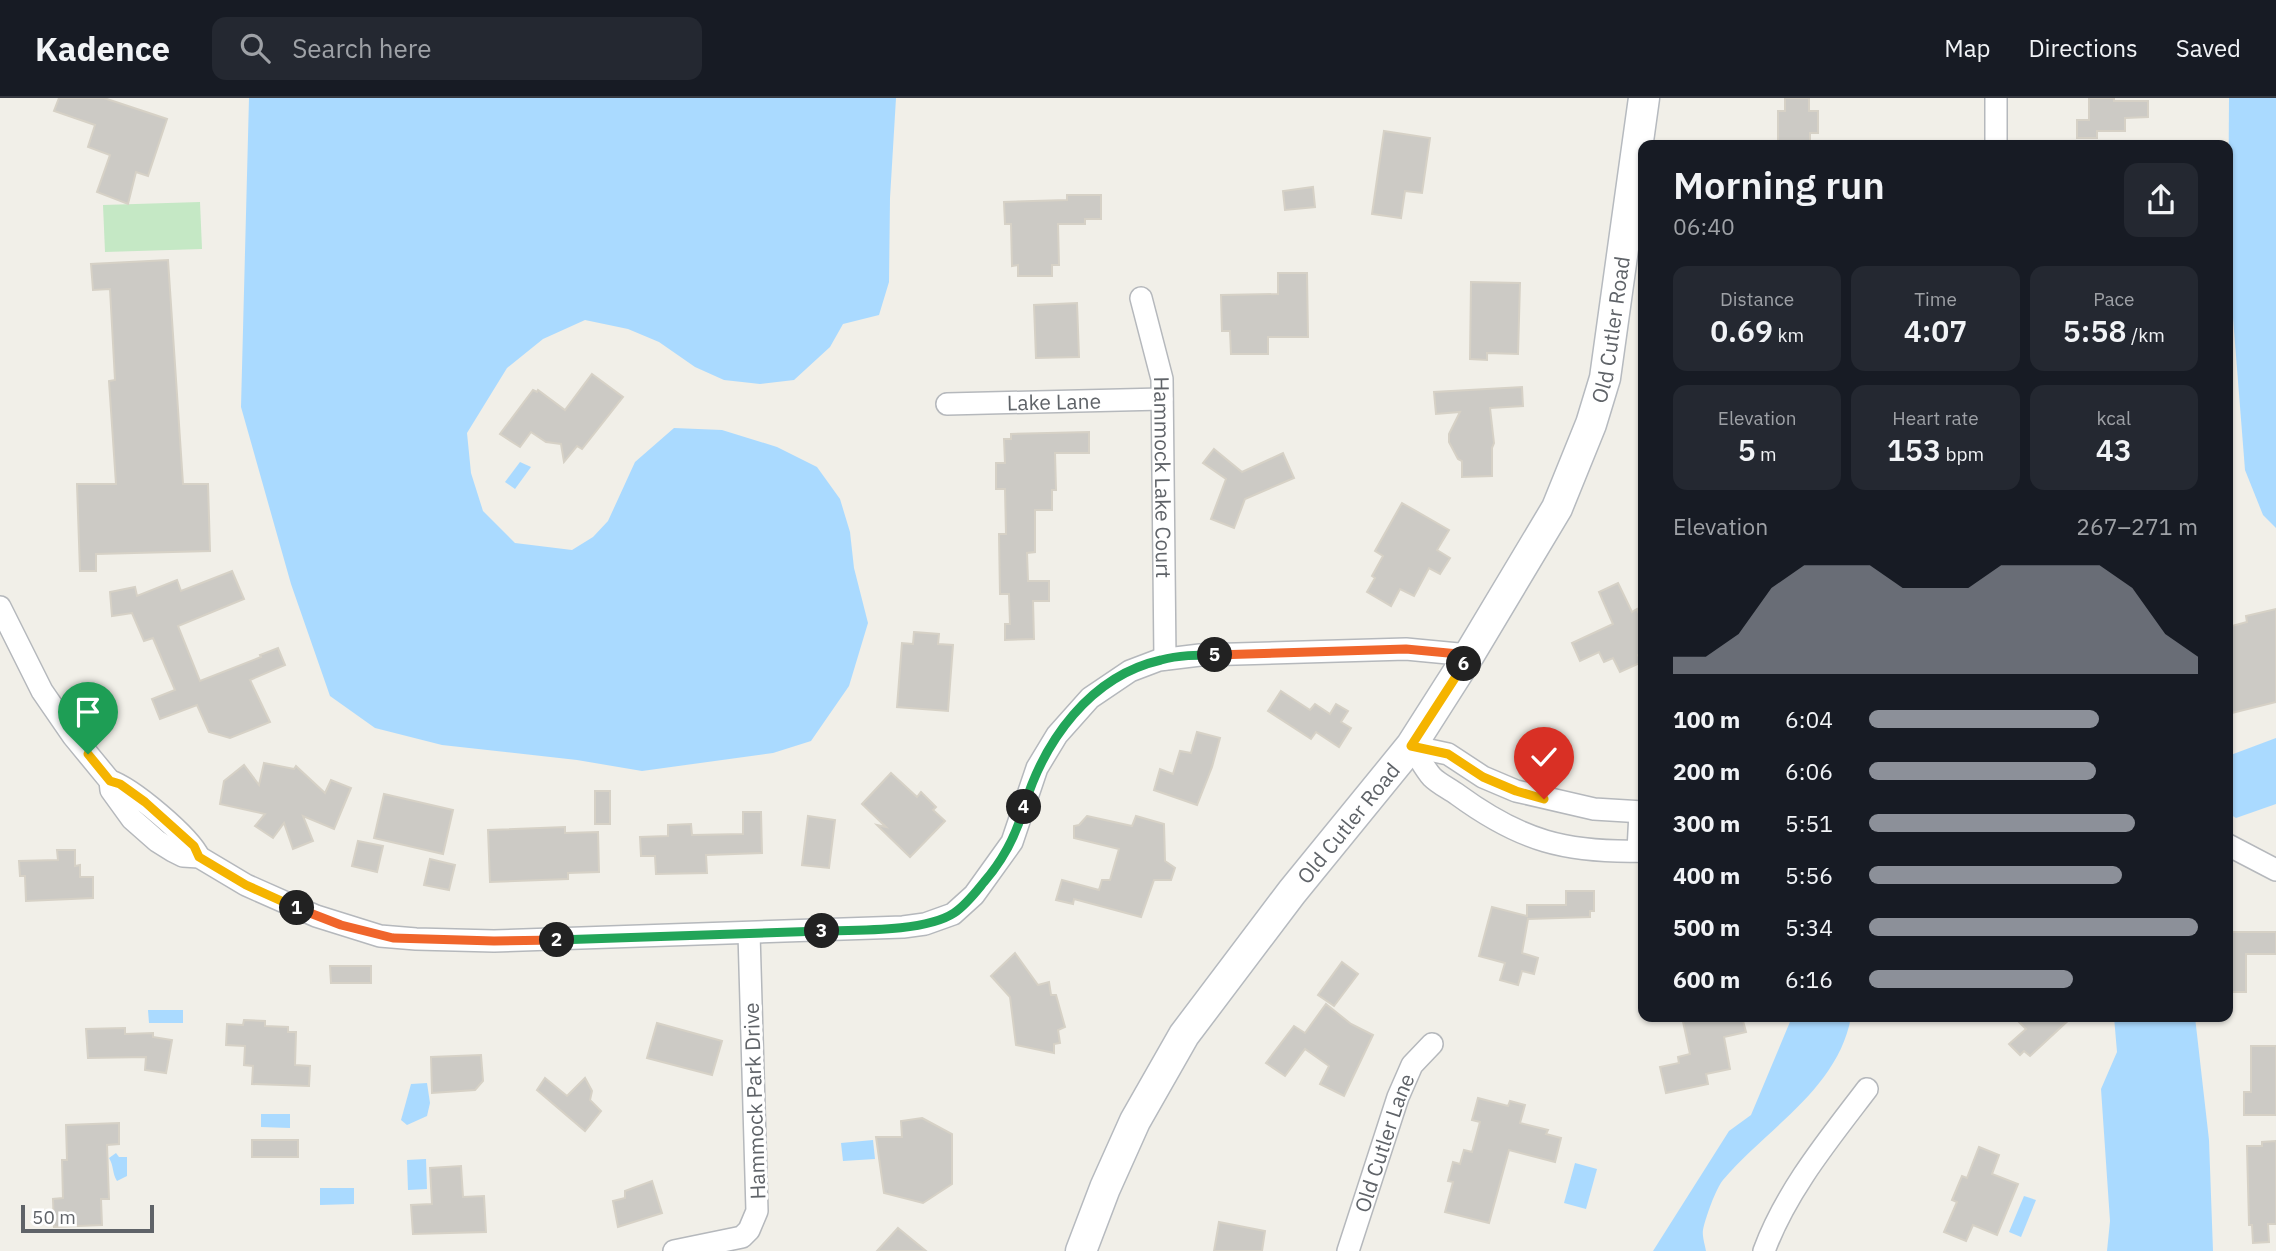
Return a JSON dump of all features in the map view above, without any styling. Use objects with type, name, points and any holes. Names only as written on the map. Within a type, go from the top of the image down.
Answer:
[{"type":"main road","name":"Old Cutler Road","points":[[1638,140],[1644,98]]},
{"type":"main road","name":"Old Cutler Road","points":[[1081,1251],[1135,1121],[1184,1035],[1292,892],[1411,746],[1557,508],[1591,424],[1605,378],[1638,141]]},
{"type":"street","points":[[1996,98],[1996,140]]},
{"type":"street","name":"Hammock Lake Court","points":[[1141,298],[1162,379],[1165,659]]},
{"type":"street","name":"Lake Lane","points":[[947,404],[1162,399]]},
{"type":"street","points":[[0,607],[51,706],[110,781],[120,784],[145,802],[194,846],[199,857],[271,897],[341,925],[393,938],[494,941],[903,927],[925,924],[953,915],[974,895],[1004,856],[1017,832],[1037,768],[1072,716],[1090,698],[1116,679],[1145,664],[1200,655],[1406,649],[1469,655]]},
{"type":"street","points":[[1411,746],[1448,754],[1483,777],[1516,791],[1581,807],[1638,812]]},
{"type":"street","points":[[1411,746],[1432,777],[1474,808],[1518,832],[1566,847],[1638,851]]},
{"type":"street","points":[[2233,848],[2276,870]]},
{"type":"street","name":"Hammock Park Drive","points":[[674,1251],[742,1237],[749,1230],[757,1211],[748,933]]},
{"type":"street","name":"Old Cutler Lane","points":[[1348,1251],[1398,1097],[1412,1065],[1432,1044]]},
{"type":"street","points":[[1764,1251],[1776,1222],[1807,1170],[1867,1089]]},
{"type":"green space","points":[[200,202],[202,249],[105,252],[103,205]]},
{"type":"water","points":[[249,98],[896,98],[890,198],[889,282],[879,315],[843,324],[830,347],[794,380],[760,384],[724,380],[695,367],[659,342],[628,329],[585,320],[543,339],[507,368],[467,433],[471,473],[483,511],[515,543],[572,550],[593,537],[608,521],[635,462],[674,428],[722,430],[777,447],[817,467],[840,499],[850,532],[854,568],[868,623],[849,686],[811,741],[773,753],[642,771],[577,760],[442,745],[375,728],[330,696],[291,584],[241,407]]},
{"type":"water","points":[[2229,98],[2276,98],[2276,528],[2263,515],[2245,470],[2233,318],[2233,140],[2229,140]]},
{"type":"water","points":[[520,462],[531,467],[515,489],[505,482]]},
{"type":"water","points":[[2276,738],[2276,804],[2236,818],[2233,816],[2233,754]]},
{"type":"water","points":[[148,1010],[183,1010],[183,1023],[149,1023]]},
{"type":"water","points":[[1790,1022],[1850,1022],[1844,1043],[1832,1066],[1816,1087],[1720,1184],[1703,1230],[1706,1251],[1653,1251],[1729,1131],[1751,1115]]},
{"type":"water","points":[[2114,1022],[2196,1022],[2209,1140],[2213,1251],[2107,1251],[2110,1221],[2101,1089],[2117,1052]]},
{"type":"water","points":[[427,1083],[430,1103],[427,1116],[407,1125],[401,1120],[411,1084]]},
{"type":"water","points":[[261,1114],[290,1114],[290,1128],[261,1127]]},
{"type":"water","points":[[873,1140],[875,1159],[843,1161],[841,1143]]},
{"type":"water","points":[[116,1153],[119,1157],[127,1157],[127,1176],[117,1181],[109,1158]]},
{"type":"water","points":[[426,1159],[427,1189],[408,1190],[407,1160]]},
{"type":"water","points":[[1575,1163],[1597,1169],[1586,1209],[1564,1203]]},
{"type":"water","points":[[320,1188],[354,1188],[354,1204],[320,1205]]},
{"type":"water","points":[[2024,1196],[2036,1200],[2021,1237],[2009,1232]]},
{"type":"building","points":[[59,98],[104,98],[167,119],[148,176],[136,172],[128,204],[97,192],[110,155],[88,147],[95,125],[54,111]]},
{"type":"building","points":[[1785,98],[1809,98],[1809,111],[1818,111],[1818,133],[1810,133],[1810,140],[1778,140],[1778,111],[1785,111]]},
{"type":"building","points":[[2089,98],[2148,101],[2148,117],[2125,118],[2125,131],[2097,131],[2097,138],[2077,138],[2077,120],[2089,120]]},
{"type":"building","points":[[1384,131],[1430,138],[1422,193],[1405,191],[1401,218],[1372,214]]},
{"type":"building","points":[[1313,187],[1315,207],[1285,210],[1283,191]]},
{"type":"building","points":[[1067,195],[1101,195],[1101,219],[1085,219],[1085,224],[1058,224],[1059,265],[1052,265],[1052,276],[1018,276],[1018,265],[1012,266],[1011,224],[1005,224],[1004,202],[1067,200]]},
{"type":"building","points":[[168,260],[183,484],[208,484],[210,551],[96,554],[96,571],[80,571],[77,484],[116,484],[109,381],[115,380],[110,289],[93,290],[91,264]]},
{"type":"building","points":[[1278,273],[1307,273],[1308,337],[1268,337],[1268,354],[1231,354],[1230,331],[1222,331],[1221,295],[1278,294]]},
{"type":"building","points":[[1471,282],[1520,283],[1518,354],[1487,353],[1487,360],[1470,359]]},
{"type":"building","points":[[1077,303],[1079,357],[1036,358],[1034,305]]},
{"type":"building","points":[[592,374],[623,397],[582,449],[577,446],[564,462],[561,444],[546,442],[531,432],[520,447],[500,434],[533,390],[538,390],[565,410]]},
{"type":"building","points":[[1522,387],[1523,406],[1490,408],[1494,443],[1492,476],[1462,477],[1462,461],[1458,459],[1449,442],[1449,434],[1460,412],[1436,414],[1434,392]]},
{"type":"building","points":[[1089,432],[1089,453],[1055,453],[1056,490],[1052,490],[1052,510],[1035,510],[1035,552],[1027,553],[1028,581],[1049,581],[1049,601],[1033,601],[1034,639],[1005,640],[1005,624],[1010,624],[1009,594],[1000,594],[999,534],[1006,534],[1005,489],[996,489],[996,463],[1005,463],[1004,439],[1011,439],[1011,434]]},
{"type":"building","points":[[1214,449],[1242,472],[1283,453],[1294,478],[1245,499],[1234,528],[1211,519],[1226,479],[1203,463]]},
{"type":"building","points":[[1402,503],[1449,530],[1437,550],[1450,558],[1440,574],[1429,568],[1414,596],[1400,589],[1391,606],[1367,592],[1383,556],[1375,551]]},
{"type":"building","points":[[232,571],[244,599],[178,626],[200,681],[278,648],[285,665],[250,680],[270,722],[230,738],[209,732],[197,705],[160,719],[152,699],[175,690],[153,638],[144,641],[132,613],[112,616],[110,592],[135,587],[137,596],[177,580],[181,591]]},
{"type":"building","points":[[1618,583],[1632,612],[1637,609],[1638,611],[1638,664],[1620,672],[1613,658],[1604,662],[1599,652],[1580,661],[1572,643],[1613,624],[1599,592]]},
{"type":"building","points":[[2276,609],[2276,702],[2233,713],[2233,626],[2247,622],[2246,616]]},
{"type":"building","points":[[914,632],[939,634],[938,644],[953,645],[948,711],[897,707],[902,643],[913,644]]},
{"type":"building","points":[[1281,691],[1310,710],[1315,704],[1330,714],[1336,704],[1348,711],[1341,722],[1351,728],[1339,747],[1316,732],[1311,739],[1268,711]]},
{"type":"building","points":[[1197,732],[1220,738],[1197,805],[1154,790],[1160,769],[1173,774],[1180,751],[1191,753]]},
{"type":"building","points":[[264,763],[294,769],[296,766],[325,793],[331,780],[351,788],[334,829],[303,816],[313,841],[293,849],[284,823],[273,838],[255,826],[265,814],[220,804],[224,781],[244,765],[259,785]]},
{"type":"building","points":[[891,773],[917,797],[921,792],[936,807],[933,810],[945,821],[910,857],[877,825],[886,827],[862,804]]},
{"type":"building","points":[[595,791],[610,791],[610,824],[595,824]]},
{"type":"building","points":[[384,794],[453,810],[443,854],[374,838]]},
{"type":"building","points":[[743,812],[761,812],[762,853],[706,855],[707,873],[656,874],[655,856],[641,856],[640,837],[668,836],[668,825],[691,824],[692,835],[743,834]]},
{"type":"building","points":[[808,816],[835,820],[829,868],[802,865]]},
{"type":"building","points":[[1087,816],[1132,826],[1136,816],[1164,824],[1165,861],[1175,868],[1171,880],[1154,880],[1141,917],[1074,899],[1073,904],[1056,900],[1062,880],[1099,890],[1102,880],[1110,880],[1119,849],[1074,838],[1074,826],[1079,825]]},
{"type":"building","points":[[565,827],[565,833],[598,832],[599,872],[568,873],[568,879],[490,882],[488,830]]},
{"type":"building","points":[[358,841],[383,846],[377,872],[352,866]]},
{"type":"building","points":[[57,850],[75,850],[75,866],[80,865],[80,877],[93,877],[93,898],[26,901],[25,876],[20,876],[19,861],[58,860]]},
{"type":"building","points":[[430,859],[455,865],[449,890],[424,885]]},
{"type":"building","points":[[1566,891],[1594,891],[1594,911],[1590,911],[1590,917],[1528,919],[1522,953],[1538,958],[1534,974],[1522,971],[1518,985],[1500,980],[1505,963],[1479,956],[1492,907],[1527,916],[1527,905],[1566,905]]},
{"type":"building","points":[[2233,932],[2276,932],[2276,954],[2246,954],[2246,992],[2233,992]]},
{"type":"building","points":[[1015,953],[1038,985],[1049,982],[1051,995],[1056,995],[1065,1027],[1058,1030],[1060,1043],[1054,1044],[1054,1053],[1016,1045],[1010,997],[991,976]]},
{"type":"building","points":[[1342,962],[1358,974],[1334,1006],[1318,995]]},
{"type":"building","points":[[330,966],[371,966],[371,983],[331,983]]},
{"type":"building","points":[[1326,1004],[1351,1024],[1373,1035],[1344,1096],[1320,1084],[1329,1066],[1305,1049],[1285,1076],[1266,1063],[1294,1026],[1305,1033]]},
{"type":"building","points":[[244,1020],[265,1021],[265,1026],[288,1027],[288,1032],[296,1032],[295,1065],[310,1066],[309,1086],[252,1084],[253,1066],[244,1065],[245,1046],[226,1045],[227,1024],[243,1025]]},
{"type":"building","points":[[1683,1022],[1743,1022],[1746,1032],[1724,1037],[1730,1069],[1706,1074],[1708,1084],[1666,1093],[1660,1067],[1679,1063],[1678,1057],[1690,1054]]},
{"type":"building","points":[[2019,1022],[2067,1022],[2030,1056],[2024,1051],[2020,1055],[2009,1044],[2026,1029]]},
{"type":"building","points":[[657,1023],[722,1041],[712,1075],[647,1058]]},
{"type":"building","points":[[125,1028],[125,1034],[153,1033],[153,1037],[172,1040],[166,1073],[145,1070],[146,1057],[88,1058],[86,1029]]},
{"type":"building","points":[[2251,1046],[2276,1046],[2276,1115],[2244,1115],[2244,1092],[2251,1092]]},
{"type":"building","points":[[481,1055],[483,1081],[475,1090],[432,1093],[431,1057]]},
{"type":"building","points":[[545,1078],[567,1096],[585,1078],[592,1091],[590,1100],[601,1111],[585,1131],[537,1090]]},
{"type":"building","points":[[1478,1098],[1508,1106],[1510,1101],[1525,1105],[1520,1123],[1548,1130],[1546,1134],[1561,1138],[1555,1162],[1509,1150],[1489,1223],[1445,1212],[1453,1182],[1448,1181],[1453,1162],[1460,1164],[1464,1150],[1472,1152],[1480,1122],[1472,1120]]},
{"type":"building","points":[[922,1118],[952,1134],[952,1184],[923,1203],[884,1193],[876,1137],[902,1137],[901,1121]]},
{"type":"building","points":[[119,1123],[119,1144],[107,1145],[109,1199],[101,1199],[102,1225],[54,1227],[53,1199],[63,1198],[62,1160],[67,1160],[66,1125]]},
{"type":"building","points":[[252,1140],[298,1140],[298,1157],[252,1157]]},
{"type":"building","points":[[2276,1141],[2276,1224],[2268,1224],[2269,1242],[2253,1243],[2252,1225],[2249,1225],[2247,1146],[2262,1146],[2262,1142]]},
{"type":"building","points":[[1979,1147],[1999,1155],[1992,1174],[2018,1184],[1997,1235],[1973,1225],[1966,1241],[1944,1232],[1957,1202],[1952,1200],[1962,1176],[1967,1178]]},
{"type":"building","points":[[461,1166],[463,1197],[484,1196],[486,1232],[413,1234],[411,1205],[432,1204],[430,1168]]},
{"type":"building","points":[[652,1181],[662,1213],[618,1227],[613,1201],[625,1198],[625,1191]]},
{"type":"building","points":[[1219,1222],[1265,1231],[1262,1251],[1214,1251]]},
{"type":"building","points":[[898,1228],[926,1251],[877,1251]]},
{"type":"route","points":[[88,754],[110,781],[120,784],[145,802],[194,846],[199,857],[246,885],[363,932],[416,939],[494,941],[856,930],[925,924],[953,915],[974,895],[1004,856],[1017,832],[1037,768],[1072,716],[1090,698],[1130,671],[1145,664],[1178,657],[1406,649],[1469,655],[1411,746],[1448,754],[1483,777],[1544,799]]}]
